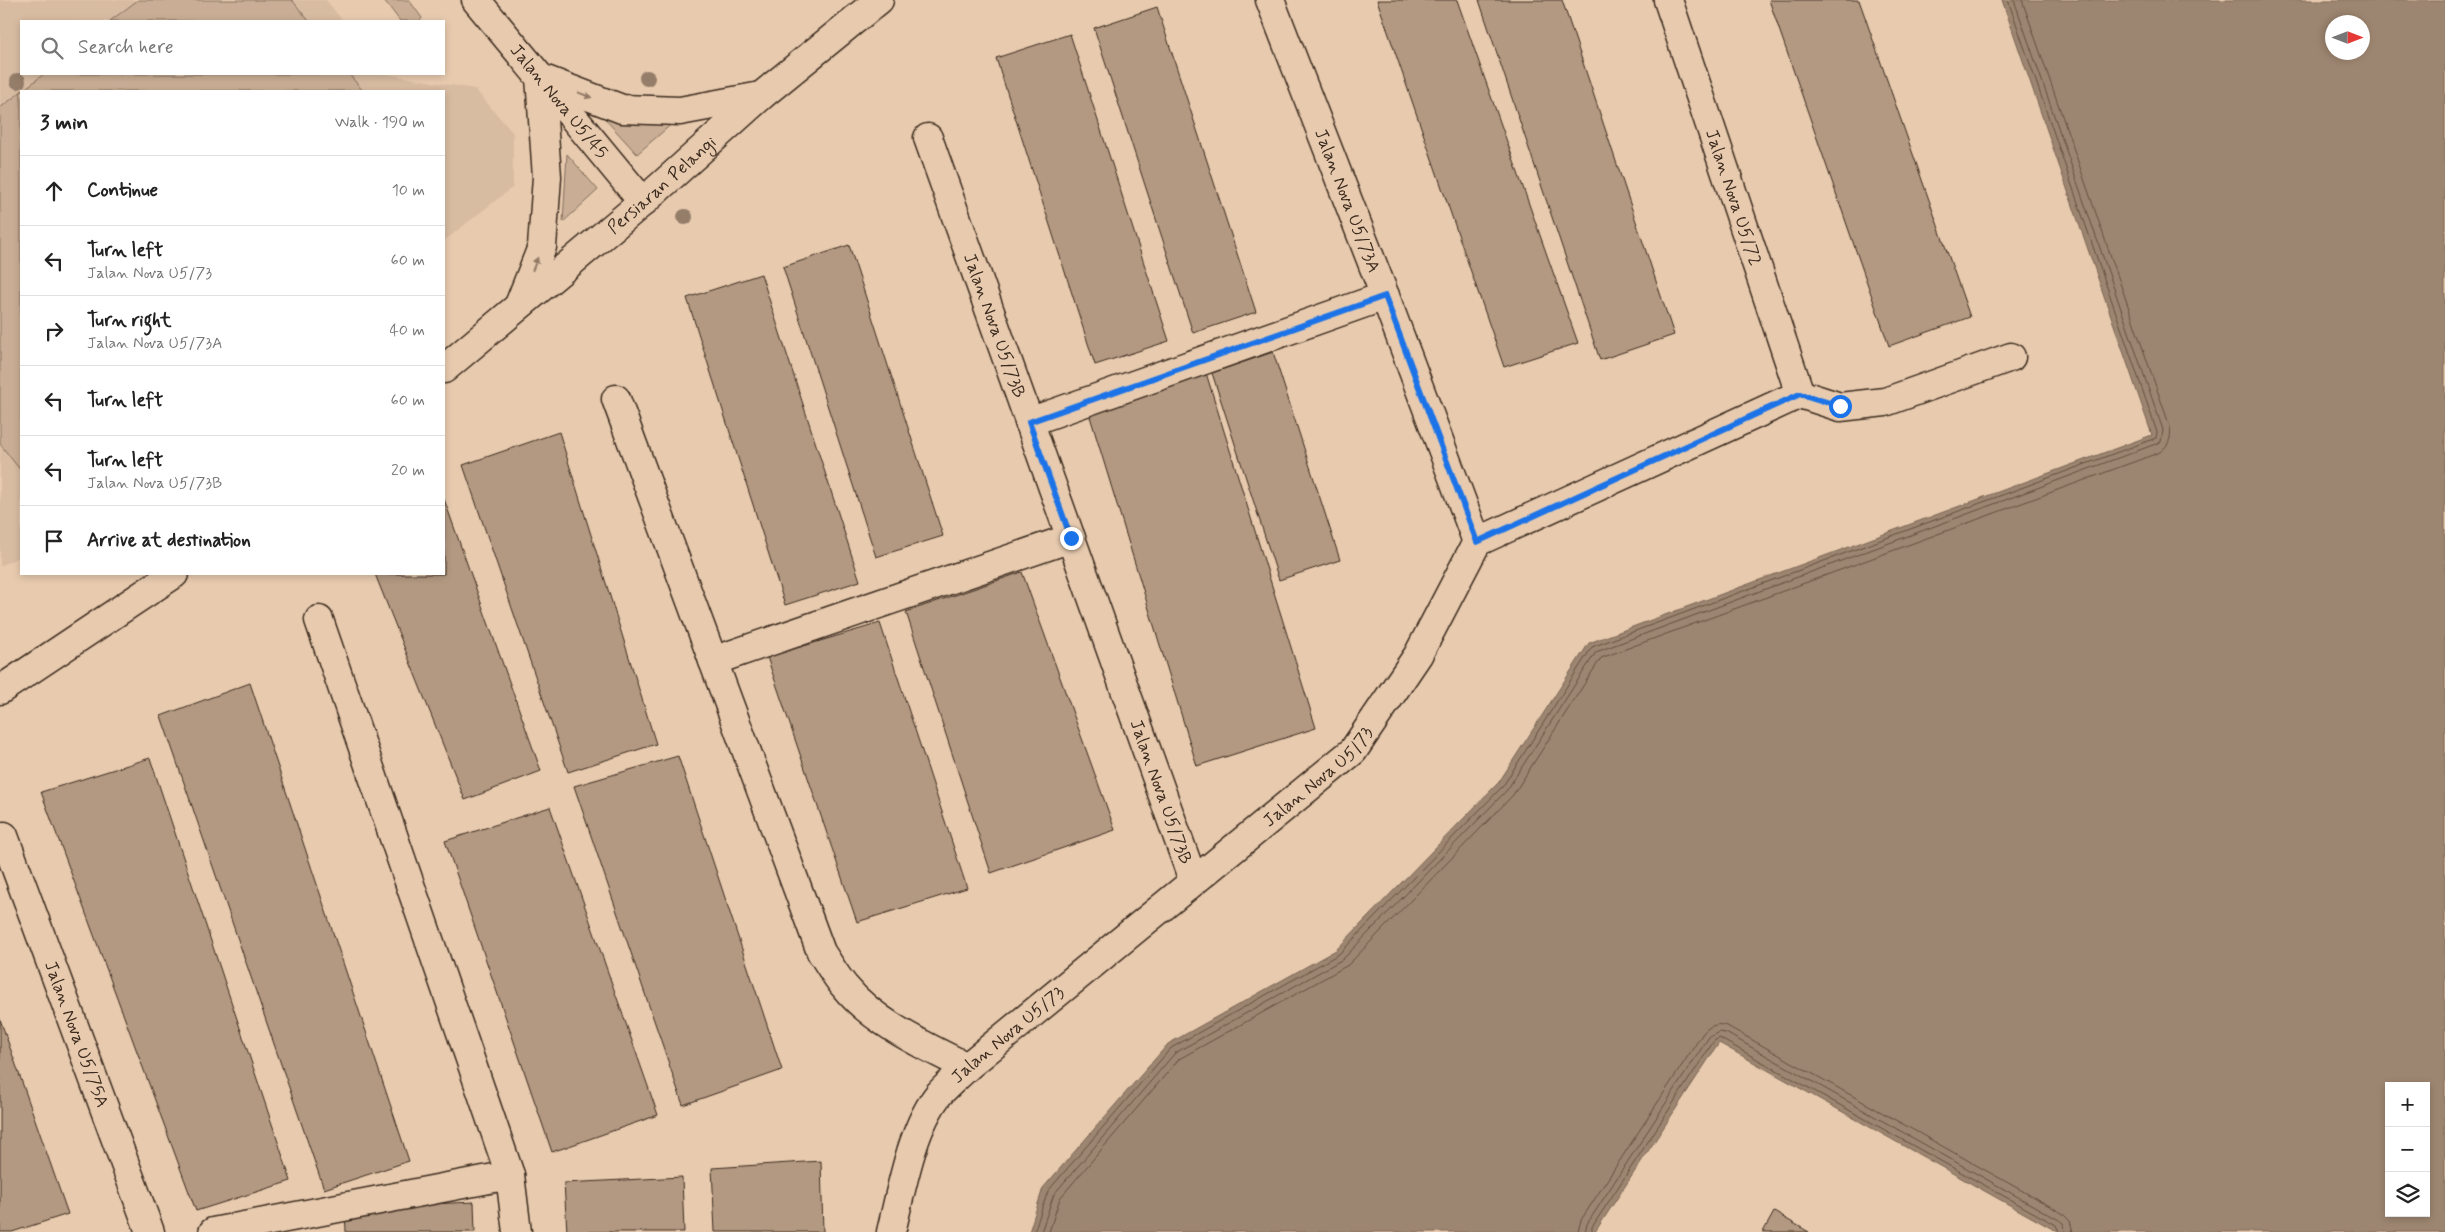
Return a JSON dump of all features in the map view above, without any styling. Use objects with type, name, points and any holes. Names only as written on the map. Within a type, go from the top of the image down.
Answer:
[{"type":"street","name":"Jalan Nova U5/45","points":[[476,0],[643,202]]},
{"type":"street","name":"Persiaran Pelangi","points":[[445,368],[643,202],[761,96],[879,0]]},
{"type":"street","name":"Jalan Nova U5/73A","points":[[1270,0],[1385,296],[1477,542]]},
{"type":"street","name":"Jalan Nova U5/72","points":[[1668,0],[1800,394]]},
{"type":"street","points":[[517,309],[542,247],[547,177],[540,77],[622,109],[680,111],[761,96]]},
{"type":"street","name":"Jalan Nova U5/73B","points":[[928,138],[1193,880]]},
{"type":"street","points":[[1029,422],[1385,296]]},
{"type":"street","points":[[1477,542],[1800,394],[1840,406],[1885,402],[2012,357]]},
{"type":"street","points":[[616,399],[821,952],[846,988],[880,1018],[967,1068]]},
{"type":"street","points":[[713,661],[1071,538]]},
{"type":"street","name":"Jalan Nova U5/73","points":[[891,1232],[905,1173],[919,1131],[938,1095],[967,1068],[1193,880],[1353,751],[1418,655],[1477,542]]},
{"type":"street","points":[[0,690],[172,575]]},
{"type":"street","points":[[319,620],[510,1175],[516,1232]]},
{"type":"street","name":"Jalan Nova U5/75A","points":[[4,836],[150,1232]]},
{"type":"street","points":[[213,1232],[510,1175]]},
{"type":"shaded area","points":[[0,0],[326,0],[342,20],[20,20],[20,75],[392,75],[475,89],[513,133],[513,187],[445,240],[445,90],[20,90],[20,556],[0,566]]},
{"type":"shaded area","points":[[138,0],[292,0],[308,20],[111,20]]},
{"type":"shaded area","points":[[384,0],[409,0],[422,18],[421,20],[399,20]]},
{"type":"shaded area","points":[[43,75],[350,75],[362,90],[23,90]]},
{"type":"shaded area","points":[[20,93],[20,470],[0,444],[0,108]]},
{"type":"shaded area","points":[[605,119],[674,122],[637,154]]},
{"type":"shaded area","points":[[567,154],[598,190],[563,222]]},
{"type":"water","points":[[2002,0],[2445,0],[2445,1232],[2058,1232],[1719,1043],[1595,1232],[1029,1232],[1043,1188],[1168,1044],[1336,950],[1499,782],[1589,643],[2152,435]]},
{"type":"building","points":[[1377,0],[1457,0],[1578,343],[1504,367]]},
{"type":"building","points":[[1479,0],[1562,0],[1674,335],[1600,360]]},
{"type":"building","points":[[1769,0],[1859,0],[1970,317],[1889,346]]},
{"type":"building","points":[[1157,7],[1256,312],[1193,333],[1094,28]]},
{"type":"building","points":[[1070,34],[1169,341],[1095,365],[996,58]]},
{"type":"building","points":[[849,245],[943,536],[876,557],[783,267]]},
{"type":"building","points":[[761,274],[860,581],[785,605],[687,298]]},
{"type":"building","points":[[1273,352],[1340,560],[1279,580],[1212,373]]},
{"type":"building","points":[[1206,373],[1316,728],[1197,766],[1088,410]]},
{"type":"building","points":[[559,432],[656,744],[568,772],[463,465]]},
{"type":"building","points":[[445,502],[541,771],[465,800],[375,575],[445,575]]},
{"type":"building","points":[[1022,572],[1115,830],[991,873],[906,612]]},
{"type":"building","points":[[880,623],[967,888],[857,922],[767,657]]},
{"type":"building","points":[[250,683],[409,1161],[324,1189],[161,716]]},
{"type":"building","points":[[678,756],[782,1070],[683,1105],[574,786]]},
{"type":"building","points":[[150,758],[291,1181],[196,1211],[41,792]]},
{"type":"building","points":[[550,807],[658,1115],[552,1152],[445,841]]},
{"type":"building","points":[[0,1019],[68,1214],[12,1232],[0,1232]]},
{"type":"building","points":[[821,1161],[823,1232],[715,1232],[712,1168]]},
{"type":"building","points":[[682,1177],[684,1232],[567,1232],[564,1183]]},
{"type":"building","points":[[474,1202],[475,1232],[346,1232],[345,1208]]},
{"type":"building","points":[[1774,1212],[1809,1232],[1763,1232]]},
{"type":"route","points":[[1071,538],[1029,422],[1385,296],[1477,542],[1800,394],[1840,406]]}]
